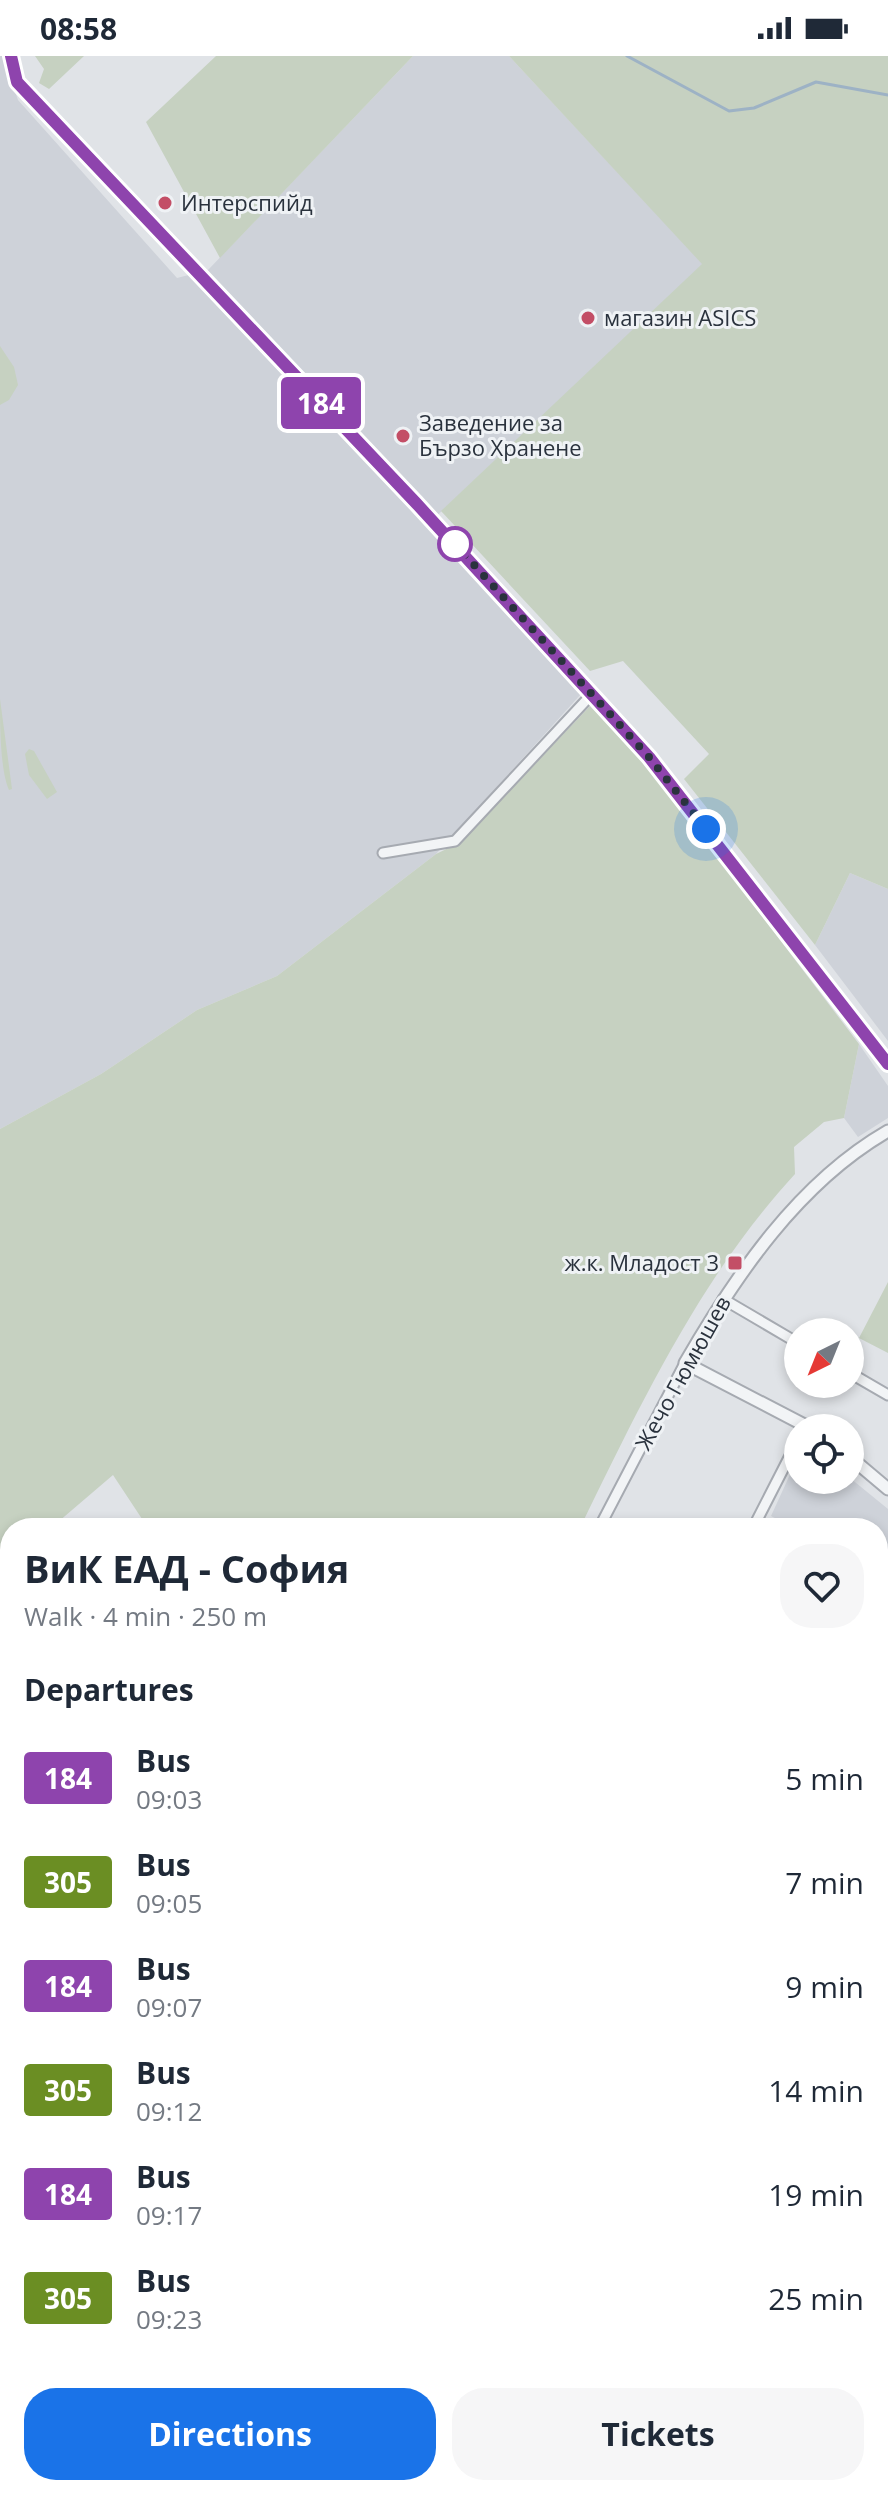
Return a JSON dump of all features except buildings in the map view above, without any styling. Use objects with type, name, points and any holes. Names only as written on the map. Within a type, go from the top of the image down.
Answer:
[{"type":"street","points":[[11,56],[17,82],[649,757],[888,1064]]},
{"type":"street","points":[[383,853],[455,841],[592,694]]},
{"type":"street","name":"Жечо Гюмюшев","points":[[604,1518],[685,1363],[723,1299],[788,1215],[867,1143],[888,1131]]},
{"type":"street","points":[[723,1299],[784,1335]]},
{"type":"street","points":[[685,1363],[784,1415]]},
{"type":"street","points":[[864,1381],[888,1395]]},
{"type":"street","points":[[758,1518],[784,1467]]},
{"type":"street","points":[[864,1469],[888,1489]]},
{"type":"shaded area","points":[[0,56],[3,56],[18,100],[177,278],[208,270],[413,56],[509,56],[703,264],[426,526],[582,693],[436,854],[277,976],[197,1010],[101,1074],[0,1129]]},
{"type":"shaded area","points":[[850,873],[888,889],[888,1041],[815,945]]},
{"type":"shaded area","points":[[859,1044],[888,1086],[888,1118],[858,1137],[844,1118]]},
{"type":"shaded area","points":[[784,1488],[784,1494],[864,1494],[864,1489],[888,1509],[888,1518],[771,1516]]},
{"type":"green space","points":[[35,56],[84,56],[49,89],[39,83],[44,69]]},
{"type":"green space","points":[[216,56],[413,56],[220,258],[146,122]]},
{"type":"green space","points":[[509,56],[888,56],[888,889],[850,873],[815,945],[684,779],[709,754],[623,661],[590,671],[441,511],[702,264]]},
{"type":"green space","points":[[0,346],[14,367],[18,385],[9,400],[0,405]]},
{"type":"green space","points":[[0,699],[12,789],[9,790],[2,759]]},
{"type":"green space","points":[[592,704],[639,754],[859,1044],[844,1118],[824,1122],[794,1147],[795,1174],[761,1213],[701,1298],[650,1389],[585,1518],[141,1518],[113,1475],[63,1518],[0,1518],[0,1129],[101,1074],[197,1010],[277,976],[436,854],[461,842]]},
{"type":"green space","points":[[29,749],[34,751],[57,792],[47,799],[29,775],[25,754]]},
{"type":"green space","points":[[888,1282],[888,1353],[864,1341],[864,1328]]},
{"type":"waterway","points":[[627,56],[729,111],[754,108],[816,82],[888,95]]},
{"type":"bus line","name":"184","points":[[11,56],[17,82],[416,503],[649,757],[888,1064]]},
{"type":"place","name":"Интерспийд","points":[[165,203]]},
{"type":"place","name":"магазин ASICS","points":[[588,318]]},
{"type":"place","name":"Заведение за Бързо Хранене","points":[[403,436]]},
{"type":"place","name":"ж.к. Младост 3","points":[[735,1263]]},
{"type":"route","points":[[455,544],[649,757],[706,829]]}]
